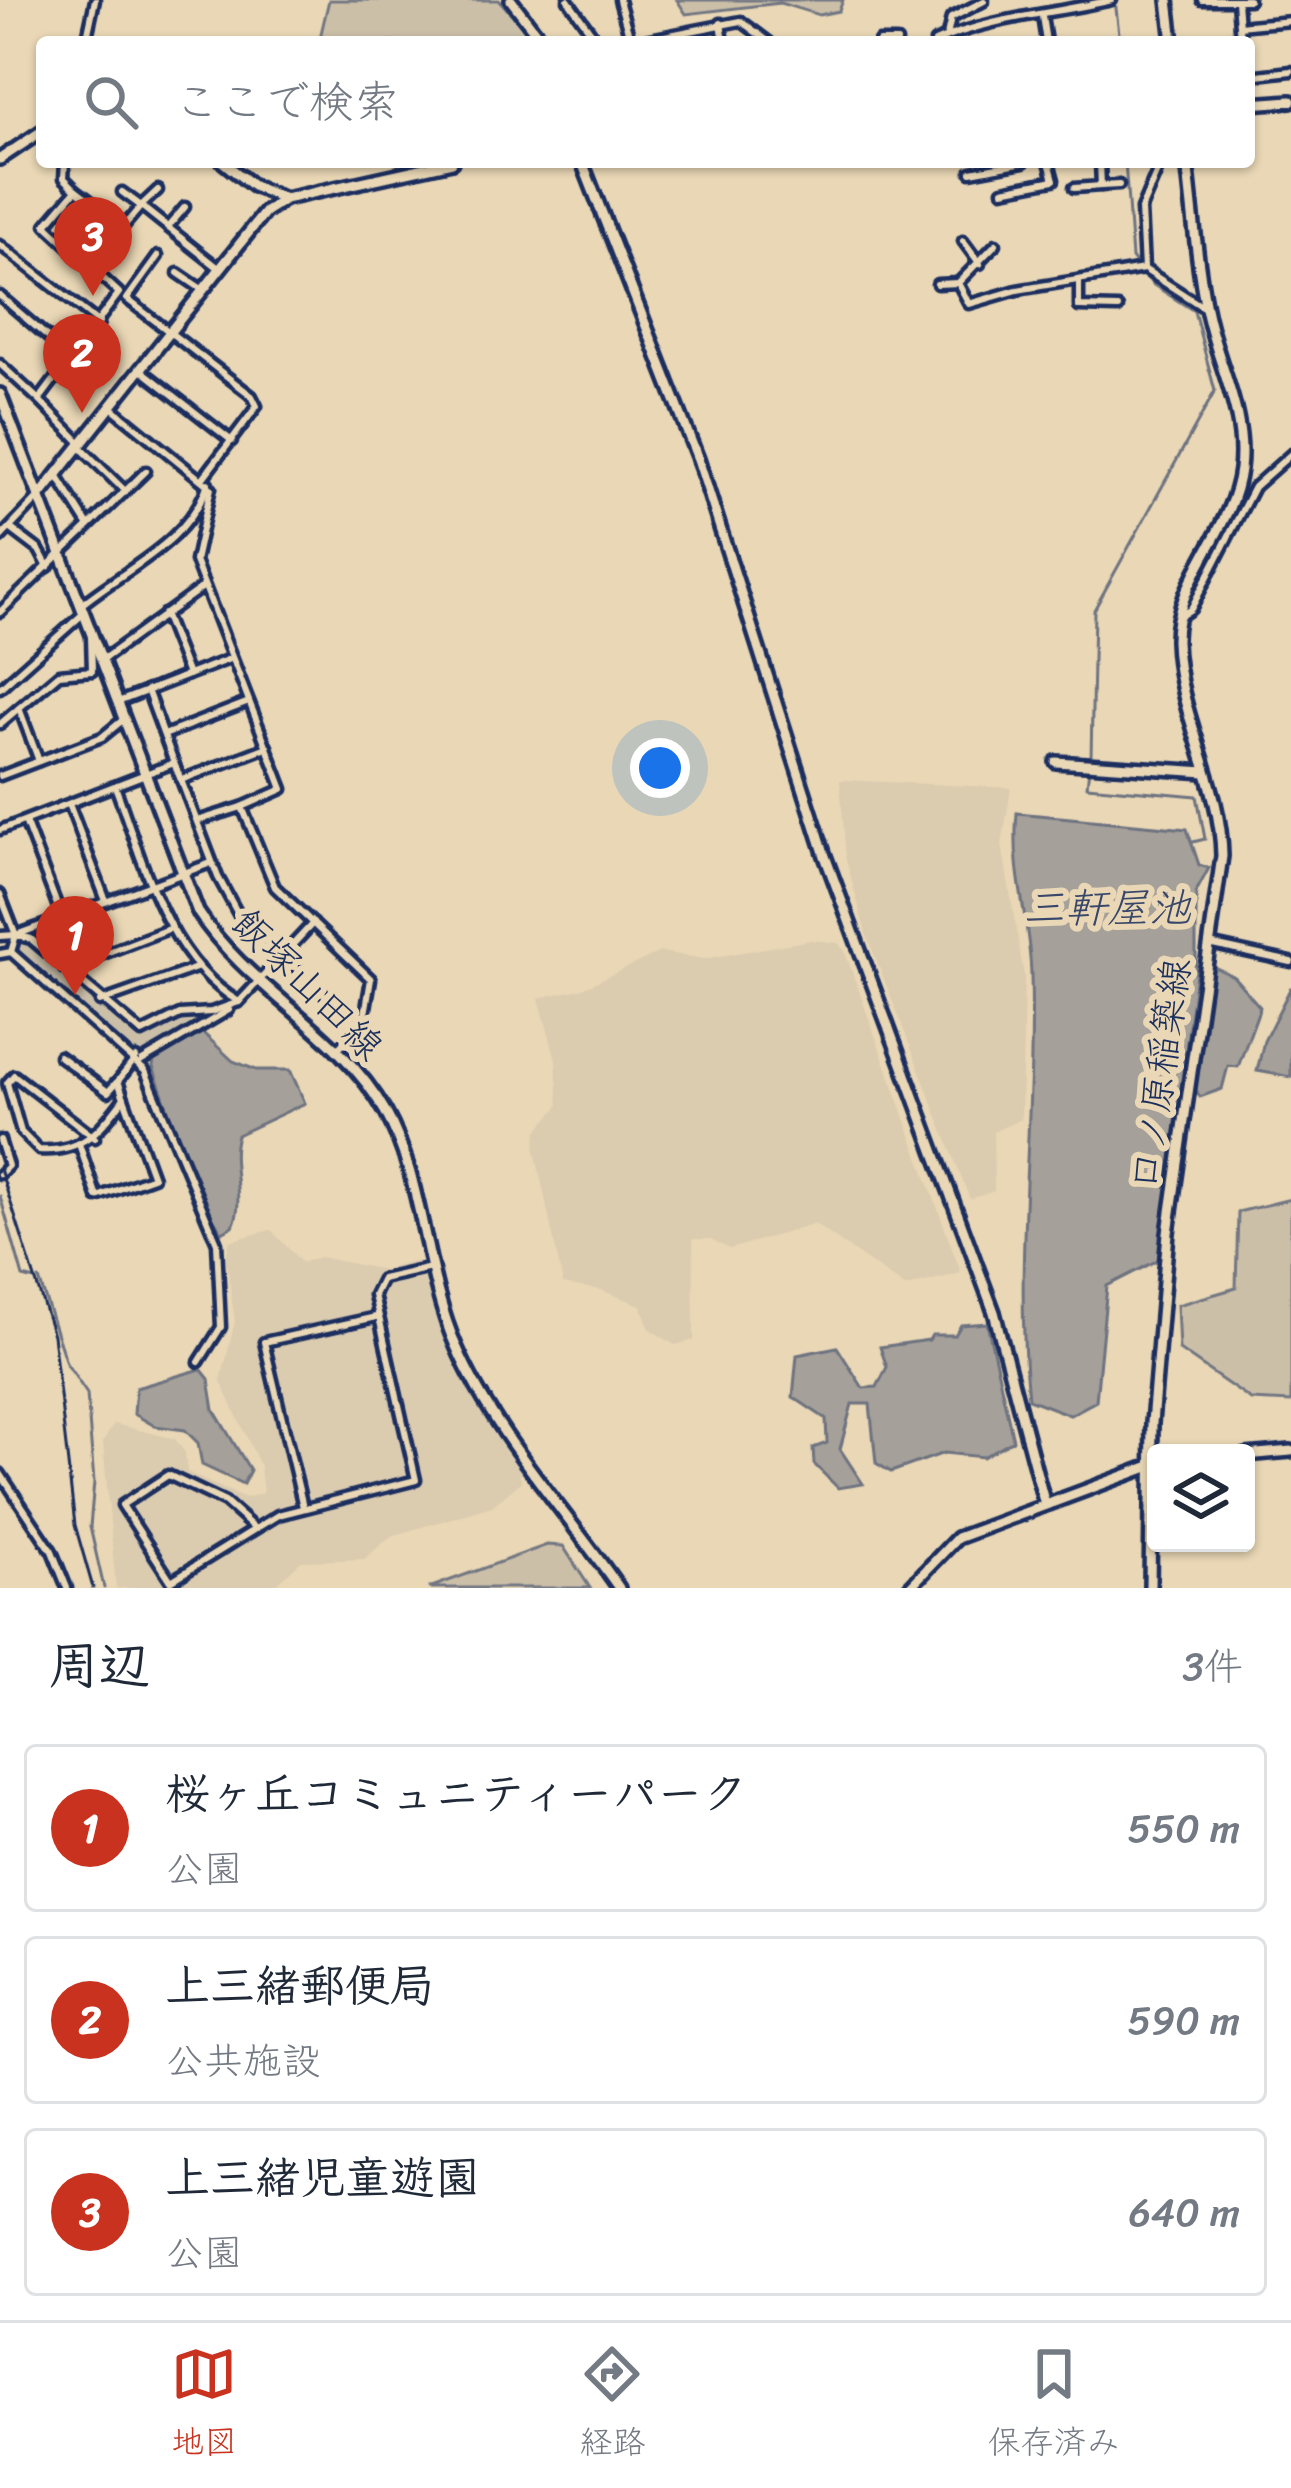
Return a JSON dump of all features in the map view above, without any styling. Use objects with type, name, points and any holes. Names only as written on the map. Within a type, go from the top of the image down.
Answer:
[{"type":"main road","points":[[511,0],[538,36]]},
{"type":"main road","points":[[1168,0],[1171,36]]},
{"type":"main road","points":[[1255,104],[1291,101]]},
{"type":"main road","points":[[0,158],[36,135]]},
{"type":"main road","points":[[231,168],[254,186],[285,199]]},
{"type":"main road","points":[[39,497],[265,212],[285,199],[425,168]]},
{"type":"main road","points":[[584,168],[698,459],[825,856],[994,1312],[1045,1504]]},
{"type":"main road","name":"口ノ原稲築線","points":[[1156,1444],[1168,1234],[1222,831],[1177,659],[1179,618],[1230,507],[1240,466],[1236,412],[1206,309],[1187,168]]},
{"type":"main road","name":"飯塚山田線","points":[[0,394],[180,874],[210,930],[336,1051],[383,1108],[398,1138],[431,1268],[466,1367],[619,1588]]},
{"type":"main road","points":[[1056,762],[1206,772]]},
{"type":"main road","points":[[1255,1454],[1291,1451]]},
{"type":"main road","points":[[909,1588],[957,1538],[1147,1467]]},
{"type":"main road","name":"口ノ原稲築線","points":[[1150,1588],[1151,1552]]},
{"type":"street","points":[[87,36],[95,0]]},
{"type":"street","points":[[568,0],[594,36]]},
{"type":"street","points":[[619,0],[630,36]]},
{"type":"street","points":[[947,36],[1002,18],[1042,16],[1112,0]]},
{"type":"street","points":[[1202,0],[1249,0]]},
{"type":"street","points":[[947,36],[951,18],[984,1]]},
{"type":"street","points":[[1237,2],[1240,36]]},
{"type":"street","points":[[1042,16],[1045,36]]},
{"type":"street","points":[[1239,26],[1291,21]]},
{"type":"street","points":[[721,22],[723,36]]},
{"type":"street","points":[[659,36],[721,22],[741,22],[761,36]]},
{"type":"street","points":[[1255,75],[1291,71]]},
{"type":"street","points":[[65,168],[64,178],[76,190],[124,226],[158,190]]},
{"type":"street","points":[[971,172],[992,168]]},
{"type":"street","points":[[1003,190],[1054,180],[1051,168]]},
{"type":"street","points":[[1100,168],[1101,186]]},
{"type":"street","points":[[1144,269],[1141,209],[1158,168]]},
{"type":"street","points":[[1074,188],[1119,185]]},
{"type":"street","points":[[40,400],[119,293],[46,225],[76,190]]},
{"type":"street","points":[[122,192],[220,269]]},
{"type":"street","points":[[168,227],[184,207]]},
{"type":"street","points":[[962,241],[980,264]]},
{"type":"street","points":[[937,284],[958,283],[996,244]]},
{"type":"street","points":[[0,245],[99,323]]},
{"type":"street","points":[[92,265],[107,247]]},
{"type":"street","points":[[0,688],[119,574],[148,559],[200,510],[206,481],[255,413],[252,396],[127,298],[158,256]]},
{"type":"street","points":[[958,283],[964,301],[976,305],[1017,290],[1144,269],[1206,309]]},
{"type":"street","points":[[178,273],[203,290]]},
{"type":"street","points":[[1079,280],[1079,307],[1118,308]]},
{"type":"street","points":[[0,296],[72,358]]},
{"type":"street","points":[[0,364],[124,490]]},
{"type":"street","points":[[140,369],[232,442]]},
{"type":"street","points":[[110,406],[206,481],[212,499],[195,551],[204,586],[283,789],[197,820]]},
{"type":"street","points":[[1179,618],[1191,609],[1254,487],[1291,454]]},
{"type":"street","points":[[0,612],[146,471]]},
{"type":"street","points":[[56,474],[89,526]]},
{"type":"street","points":[[0,538],[39,497]]},
{"type":"street","points":[[10,528],[39,550],[48,566]]},
{"type":"street","points":[[102,660],[204,586]]},
{"type":"street","points":[[164,614],[188,675]]},
{"type":"street","points":[[0,724],[59,674],[92,671],[92,633]]},
{"type":"street","points":[[117,702],[232,658]]},
{"type":"street","points":[[147,690],[213,863],[238,914],[358,1026]]},
{"type":"street","points":[[164,735],[249,702]]},
{"type":"street","points":[[19,708],[39,761]]},
{"type":"street","points":[[0,776],[102,737],[124,719]]},
{"type":"street","points":[[182,780],[267,747]]},
{"type":"street","points":[[0,830],[174,764]]},
{"type":"street","points":[[115,786],[171,928],[200,967],[239,1002]]},
{"type":"street","points":[[69,803],[106,902]]},
{"type":"street","points":[[242,807],[275,887],[368,972],[373,988],[358,1026],[336,1051]]},
{"type":"street","points":[[26,820],[62,918]]},
{"type":"street","points":[[0,936],[16,935],[213,863]]},
{"type":"street","points":[[0,894],[16,935],[11,952]]},
{"type":"street","points":[[59,1056],[108,1092],[138,1059],[239,1002],[313,923]]},
{"type":"street","points":[[64,968],[171,928]]},
{"type":"street","points":[[16,935],[31,939],[142,1033],[180,1014],[211,1012],[239,1002]]},
{"type":"street","points":[[1209,944],[1291,962]]},
{"type":"street","points":[[0,954],[11,952]]},
{"type":"street","points":[[11,952],[138,1059],[217,1244],[221,1327],[199,1362]]},
{"type":"street","points":[[100,1002],[200,967]]},
{"type":"street","points":[[95,1138],[14,1076],[7,1083],[21,1132],[39,1150],[95,1138],[124,1099]]},
{"type":"street","points":[[79,1144],[97,1197],[153,1177],[118,1081]]},
{"type":"street","points":[[0,1140],[8,1166],[0,1174]]},
{"type":"street","points":[[254,1528],[225,1502],[168,1474],[122,1505],[171,1581],[254,1528],[303,1507],[416,1480],[376,1317],[375,1288],[382,1279],[431,1268]]},
{"type":"street","points":[[303,1507],[264,1342],[376,1317]]},
{"type":"street","points":[[0,1473],[52,1551],[67,1588]]},
{"type":"shaded area","points":[[329,0],[499,0],[531,36],[320,36]]},
{"type":"shaded area","points":[[677,0],[843,0],[839,11],[819,15],[780,3],[686,14]]},
{"type":"shaded area","points":[[840,780],[1011,788],[1002,845],[1024,976],[1021,1119],[993,1132],[994,1191],[970,1199],[866,933],[846,859]]},
{"type":"shaded area","points":[[811,940],[838,943],[844,950],[961,1273],[905,1287],[815,1224],[729,1249],[711,1239],[693,1239],[694,1340],[675,1345],[650,1329],[641,1305],[601,1290],[563,1284],[535,1150],[537,1131],[559,1106],[556,1059],[539,998],[581,989],[660,952],[704,959]]},
{"type":"shaded area","points":[[16,941],[28,941],[140,1036],[180,1016],[206,1019],[138,1056],[17,953]]},
{"type":"shaded area","points":[[1291,1199],[1291,1402],[1251,1400],[1179,1350],[1177,1305],[1236,1288],[1238,1212]]},
{"type":"shaded area","points":[[271,1230],[302,1263],[319,1257],[383,1270],[418,1261],[453,1363],[493,1433],[519,1464],[521,1482],[492,1506],[391,1536],[364,1559],[301,1561],[272,1588],[116,1588],[103,1442],[114,1424],[175,1439],[185,1453],[187,1472],[205,1481],[245,1498],[263,1493],[260,1466],[221,1381],[235,1321],[226,1258],[230,1241]]},
{"type":"shaded area","points":[[547,1545],[563,1546],[590,1588],[429,1588]]},
{"type":"water","name":"三軒屋池","points":[[1017,813],[1187,829],[1199,865],[1209,868],[1196,892],[1196,974],[1158,1260],[1107,1286],[1096,1401],[1070,1415],[1028,1399],[1023,1293],[1031,976],[1017,856]]},
{"type":"water","points":[[1212,966],[1233,976],[1260,1007],[1238,1067],[1228,1066],[1222,1089],[1200,1097],[1193,1085]]},
{"type":"water","points":[[1291,987],[1291,1077],[1257,1071],[1264,1041]]},
{"type":"water","points":[[202,1032],[233,1061],[256,1070],[290,1070],[305,1103],[237,1135],[237,1216],[233,1226],[222,1232],[198,1195],[153,1067],[154,1060]]},
{"type":"water","points":[[987,1323],[1013,1440],[983,1457],[944,1453],[891,1472],[876,1463],[870,1404],[852,1404],[840,1449],[863,1484],[838,1488],[814,1464],[813,1448],[827,1443],[826,1419],[793,1397],[797,1355],[837,1347],[863,1388],[877,1387],[887,1367],[880,1347],[929,1340],[932,1335],[955,1335],[961,1325]]},
{"type":"water","points":[[201,1369],[209,1379],[214,1410],[250,1470],[243,1484],[202,1465],[198,1443],[185,1430],[155,1426],[134,1414],[136,1388]]},
{"type":"waterway","points":[[1115,0],[1119,36]]},
{"type":"waterway","points":[[1091,759],[1094,610],[1215,391],[1194,311],[1152,284],[1132,258],[1125,168]]},
{"type":"waterway","points":[[1089,768],[1087,786],[1197,796],[1205,839],[1193,842]]},
{"type":"waterway","points":[[0,1196],[23,1277],[35,1280]]},
{"type":"waterway","points":[[39,1279],[66,1363],[87,1394],[94,1482],[90,1527],[104,1588]]},
{"type":"railway","points":[[0,1169],[53,1335],[75,1525],[93,1588]]},
{"type":"place","name":"上三緒児童遊園","points":[[93,296]]},
{"type":"place","name":"上三緒郵便局","points":[[82,413]]},
{"type":"place","name":"桜ヶ丘コミュニティーパーク","points":[[75,995]]}]
